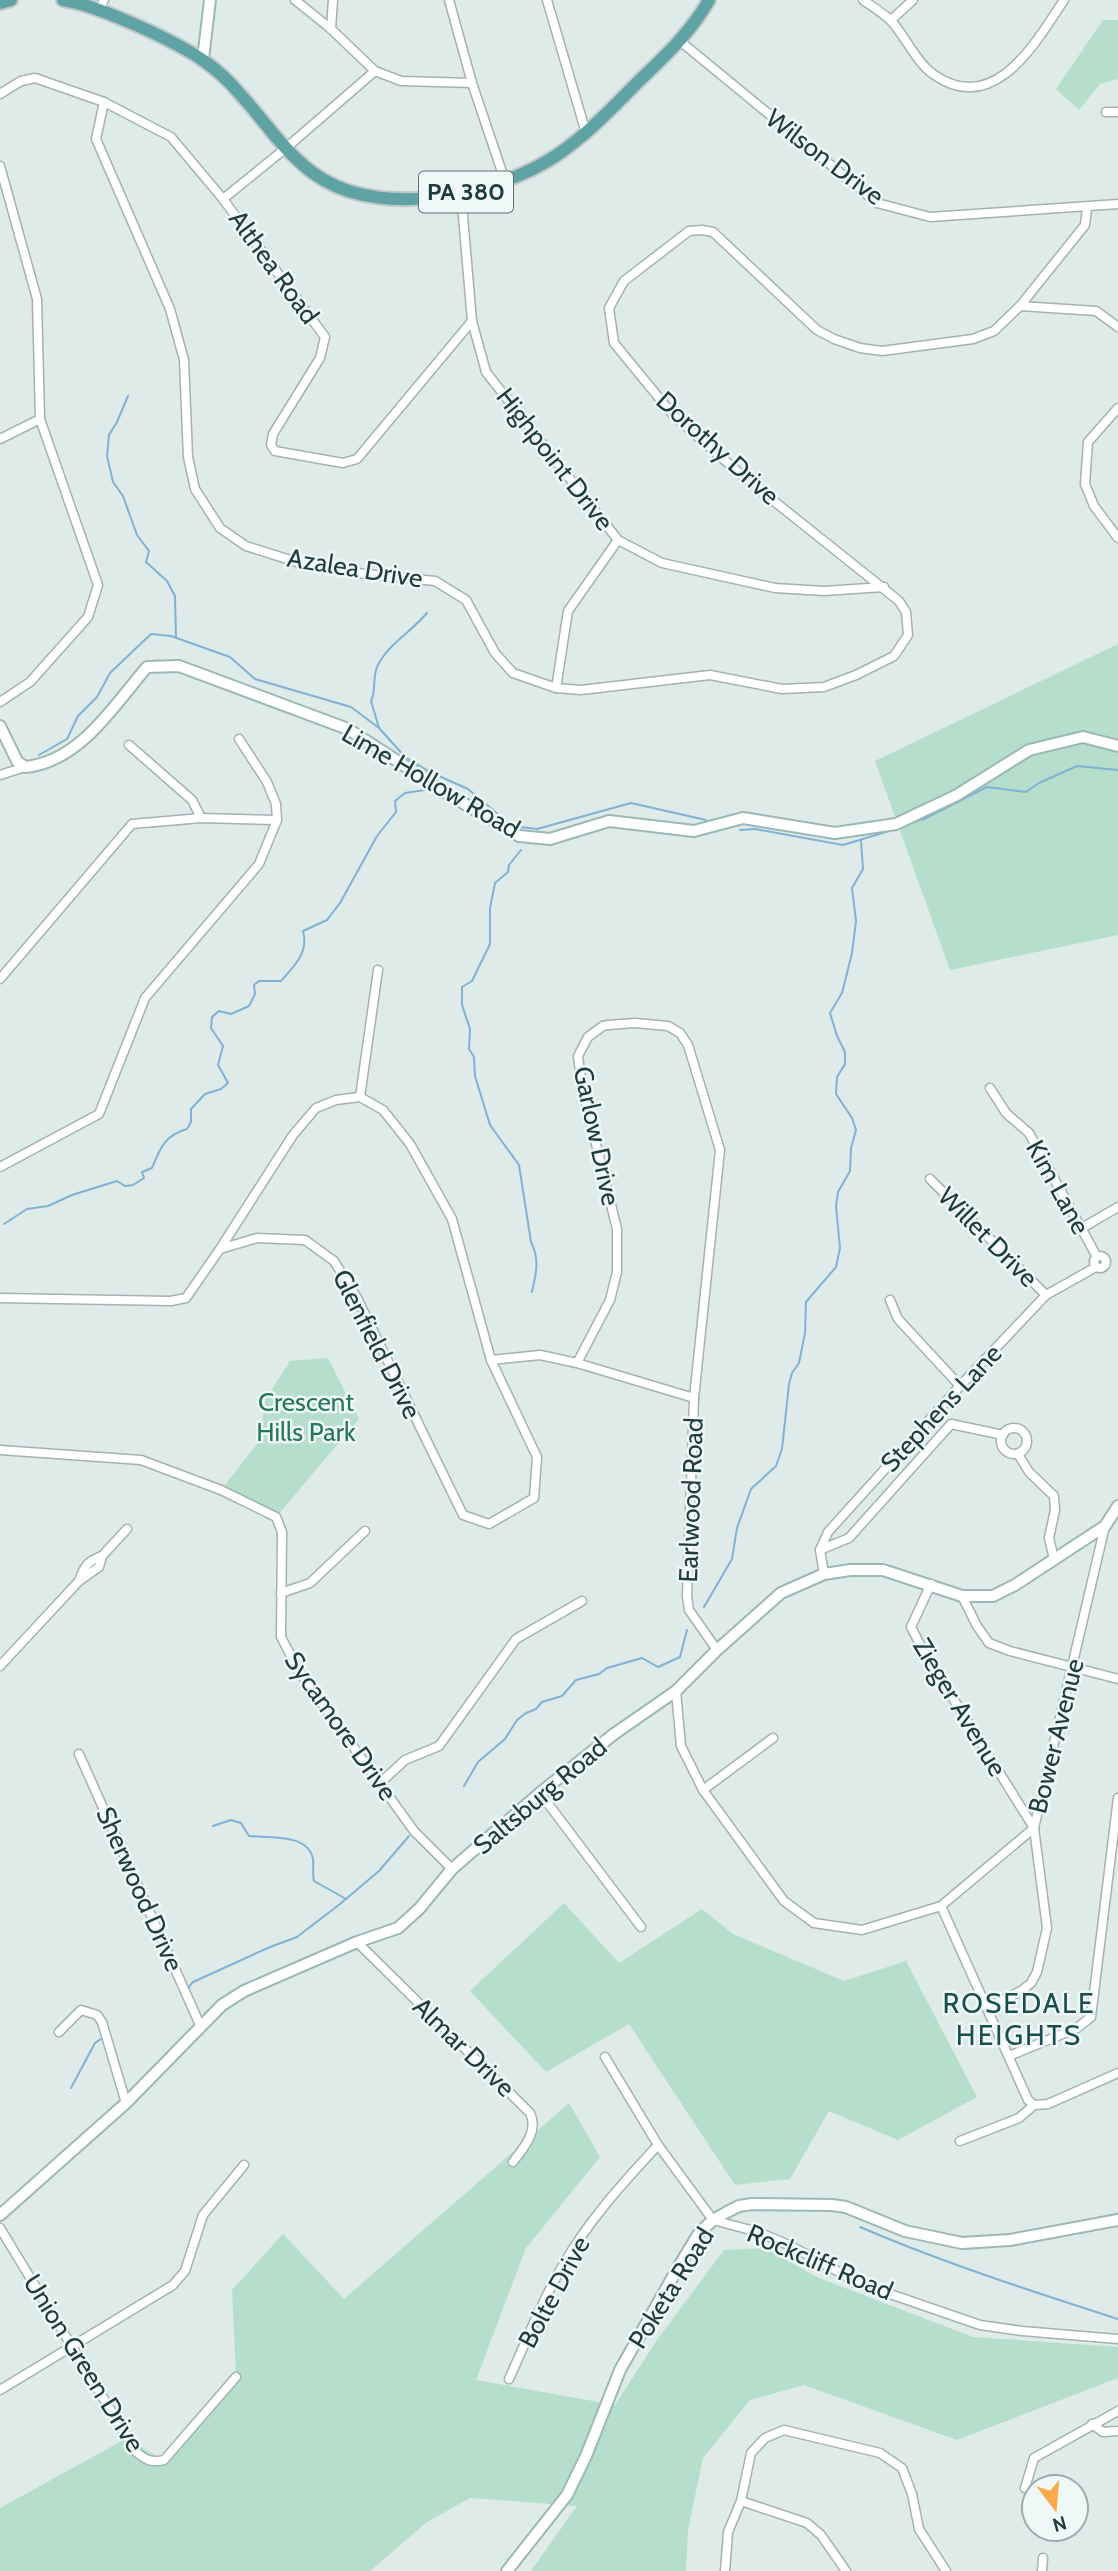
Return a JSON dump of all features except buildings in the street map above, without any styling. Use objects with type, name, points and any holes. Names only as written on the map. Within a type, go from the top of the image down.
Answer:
[{"type":"main road","points":[[0,3],[11,0]]},
{"type":"main road","name":"PA 380","points":[[63,0],[102,5],[202,59],[237,90],[286,148],[316,175],[335,186],[357,193],[397,198],[461,193],[505,181],[543,164],[586,133],[680,41],[709,0]]},
{"type":"street","points":[[202,59],[211,0]]},
{"type":"street","points":[[295,0],[331,29],[375,71],[401,80],[472,83]]},
{"type":"street","points":[[331,29],[333,0]]},
{"type":"street","points":[[449,0],[472,83],[505,181]]},
{"type":"street","points":[[547,0],[586,133]]},
{"type":"street","points":[[863,0],[891,20],[932,73],[954,85],[970,87],[992,83],[1013,70],[1029,53],[1064,0]]},
{"type":"street","points":[[891,20],[913,0]]},
{"type":"street","name":"Wilson Drive","points":[[680,41],[877,203],[930,217],[1118,204]]},
{"type":"street","points":[[223,198],[375,71]]},
{"type":"street","name":"Althea Road","points":[[0,94],[21,81],[35,78],[104,102],[172,137],[223,198],[326,337],[320,358],[272,434],[271,445],[275,451],[343,463],[357,459],[472,321]]},
{"type":"street","name":"Azalea Drive","points":[[104,102],[96,139],[170,309],[184,360],[188,457],[195,489],[220,528],[246,546],[303,564],[365,575],[435,581],[466,600],[495,653],[513,673],[556,688],[581,690],[710,675],[782,689],[824,687],[894,656],[908,635],[906,612],[884,587]]},
{"type":"street","points":[[1106,111],[1118,113]]},
{"type":"street","points":[[0,166],[37,299],[40,419],[98,585],[88,617],[30,682],[0,702]]},
{"type":"street","name":"Highpoint Drive","points":[[461,193],[472,321],[486,372],[618,540],[662,563],[775,588],[824,591],[884,587]]},
{"type":"street","name":"Dorothy Drive","points":[[884,587],[746,478],[673,415],[614,343],[609,308],[624,281],[689,231],[702,229],[713,232],[817,330],[834,339],[860,348],[882,351],[973,339],[995,331],[1020,306],[1085,225],[1087,208]]},
{"type":"street","points":[[1020,306],[1096,311],[1118,327]]},
{"type":"street","points":[[1118,408],[1088,442],[1085,484],[1094,506],[1118,538]]},
{"type":"street","points":[[0,439],[40,419]]},
{"type":"street","points":[[556,688],[568,611],[618,540]]},
{"type":"street","name":"Lime Hollow Road","points":[[25,767],[39,766],[65,755],[92,732],[147,667],[179,666],[348,729],[519,836],[550,839],[610,821],[694,831],[743,818],[835,833],[896,824],[957,795],[1029,750],[1083,737],[1118,746]]},
{"type":"street","points":[[0,726],[17,761],[25,767]]},
{"type":"street","points":[[0,1167],[99,1114],[145,998],[260,864],[277,820],[276,804],[267,782],[239,739]]},
{"type":"street","points":[[129,745],[192,800],[201,818]]},
{"type":"street","points":[[0,775],[25,767]]},
{"type":"street","points":[[0,979],[132,824],[201,818],[277,820]]},
{"type":"street","points":[[360,1097],[378,970]]},
{"type":"street","name":"Garlow Drive","points":[[577,1363],[610,1300],[617,1272],[617,1229],[582,1087],[578,1056],[587,1037],[603,1026],[635,1023],[668,1026],[680,1032],[688,1045],[720,1150],[694,1398]]},
{"type":"street","name":"Kim Lane","points":[[990,1088],[1006,1113],[1029,1133],[1097,1257]]},
{"type":"street","points":[[0,1298],[171,1301],[186,1298],[293,1135],[316,1108],[336,1100],[360,1097],[383,1110],[410,1144],[452,1219],[491,1360]]},
{"type":"street","name":"Willet Drive","points":[[930,1179],[1046,1296]]},
{"type":"street","points":[[1082,1228],[1118,1207]]},
{"type":"street","name":"Glenfield Drive","points":[[220,1250],[257,1238],[305,1240],[334,1261],[357,1297],[463,1516],[489,1524],[534,1498],[537,1457],[491,1360]]},
{"type":"street","points":[[1106,1265],[1103,1257],[1097,1257],[1094,1262],[1096,1267],[1101,1269],[1106,1265],[1118,1267]]},
{"type":"street","name":"Stephens Lane","points":[[820,1550],[828,1532],[960,1386],[1046,1296],[1096,1267]]},
{"type":"street","points":[[890,1300],[898,1319],[960,1386]]},
{"type":"street","name":"Earlwood Road","points":[[491,1360],[540,1355],[577,1363],[694,1398],[687,1603],[717,1650]]},
{"type":"street","points":[[824,1574],[820,1550],[849,1538],[951,1424],[1003,1435]]},
{"type":"street","points":[[1012,1428],[1025,1434],[1027,1446],[1018,1454],[1009,1454],[1002,1448],[1003,1435],[1012,1428]]},
{"type":"street","name":"Sycamore Drive","points":[[0,1450],[141,1460],[221,1490],[276,1517],[282,1532],[281,1637],[300,1673],[414,1831],[452,1869]]},
{"type":"street","points":[[1018,1454],[1029,1472],[1054,1496],[1055,1510],[1049,1538],[1054,1559]]},
{"type":"street","name":"Saltsburg Road","points":[[0,2215],[126,2103],[222,2005],[244,1992],[357,1942],[398,1928],[419,1909],[452,1869],[614,1734],[676,1691],[781,1593],[824,1574],[850,1570],[883,1570],[961,1596],[993,1597],[1015,1586],[1105,1526],[1118,1506]]},
{"type":"street","name":"Bower Avenue","points":[[941,1906],[1034,1828],[1105,1526]]},
{"type":"street","points":[[0,1666],[79,1581],[84,1566],[90,1560],[102,1556],[127,1529]]},
{"type":"street","points":[[281,1593],[310,1583],[365,1531]]},
{"type":"street","name":"Zieger Avenue","points":[[931,1584],[911,1627],[1034,1828]]},
{"type":"street","points":[[961,1596],[976,1626],[989,1643],[1118,1679]]},
{"type":"street","points":[[380,1783],[405,1760],[439,1746],[516,1639],[582,1601]]},
{"type":"street","points":[[676,1691],[681,1746],[703,1790],[784,1901],[814,1923],[862,1930],[941,1906],[1028,2099],[1034,2105]]},
{"type":"street","points":[[703,1790],[773,1738]]},
{"type":"street","name":"Sherwood Drive","points":[[79,1754],[200,2025]]},
{"type":"street","points":[[540,1793],[641,1927]]},
{"type":"street","points":[[1009,2056],[1077,2028],[1091,2017],[1118,1798]]},
{"type":"street","points":[[987,2007],[1021,1991],[1031,1983],[1037,1972],[1046,1928],[1034,1828]]},
{"type":"street","name":"Almar Drive","points":[[357,1942],[530,2113],[534,2123],[531,2136],[513,2162]]},
{"type":"street","points":[[59,2032],[81,2010],[97,2015],[102,2022],[126,2103]]},
{"type":"street","name":"Rockcliff Road","points":[[605,2057],[658,2144],[713,2220],[758,2232],[791,2246],[861,2284],[980,2325],[1118,2339]]},
{"type":"street","points":[[960,2141],[1019,2119],[1034,2105],[1048,2104],[1118,2073]]},
{"type":"street","name":"Bolte Drive","points":[[509,2379],[561,2268],[579,2239],[658,2144]]},
{"type":"street","points":[[0,2390],[173,2285],[185,2271],[203,2215],[244,2165]]},
{"type":"street","name":"Poketa Road","points":[[507,2571],[567,2495],[586,2456],[620,2370],[699,2233],[713,2220],[739,2206],[752,2204],[832,2205],[846,2207],[905,2231],[962,2243],[1010,2240],[1115,2218]]},
{"type":"street","name":"Union Green Drive","points":[[0,2228],[136,2452],[147,2461],[164,2460],[236,2377]]},
{"type":"street","points":[[1030,2473],[1034,2458],[1118,2410]]},
{"type":"street","points":[[1092,2424],[1103,2432],[1118,2431]]},
{"type":"street","points":[[725,2571],[727,2532],[741,2501],[751,2453],[765,2438],[784,2430],[880,2453],[902,2468],[912,2494],[919,2529],[946,2571]]},
{"type":"street","points":[[741,2501],[807,2523],[821,2535],[846,2571]]},
{"type":"street","points":[[1042,2571],[1043,2558]]},
{"type":"green space","points":[[1103,20],[1118,20],[1118,79],[1100,84],[1079,110],[1056,89]]},
{"type":"green space","points":[[1118,644],[1118,935],[950,970],[875,761]]},
{"type":"green space","name":"Crescent Hills Park","points":[[328,1358],[359,1419],[276,1517],[221,1490],[260,1440],[265,1400],[290,1361]]},
{"type":"green space","points":[[564,1903],[619,1963],[702,1909],[733,1934],[844,1981],[906,1961],[977,2097],[898,2140],[829,2111],[790,2179],[735,2185],[629,2024],[546,2072],[470,1991]]},
{"type":"green space","points":[[569,2103],[600,2157],[526,2248],[476,2380],[615,2405],[657,2340],[724,2250],[765,2248],[819,2278],[973,2337],[1118,2347],[1118,2378],[957,2440],[804,2385],[750,2400],[703,2458],[688,2530],[686,2571],[531,2571],[577,2506],[470,2498],[427,2522],[370,2571],[0,2571],[0,2508],[127,2438],[163,2460],[236,2377],[232,2290],[283,2234],[344,2299]]},
{"type":"waterway","points":[[128,396],[109,435],[107,456],[113,482],[123,496],[137,535],[149,551],[146,562],[167,581],[175,596],[176,637]]},
{"type":"waterway","points":[[379,728],[371,701],[377,668],[389,649],[427,613]]},
{"type":"waterway","points":[[39,755],[67,739],[78,716],[97,697],[110,673],[151,634],[171,636],[230,657],[255,679],[351,707],[379,728],[405,757],[468,789],[512,826],[537,829],[631,803],[706,820]]},
{"type":"waterway","points":[[907,824],[924,819],[987,787],[1026,792],[1039,783],[1077,766],[1118,770]]},
{"type":"waterway","points":[[4,1224],[27,1209],[48,1206],[72,1195],[117,1181],[125,1186],[133,1185],[144,1178],[142,1172],[152,1168],[164,1143],[173,1135],[187,1129],[191,1122],[191,1109],[205,1094],[221,1089],[228,1083],[218,1065],[223,1046],[211,1028],[212,1017],[219,1011],[231,1014],[249,1006],[255,994],[254,985],[259,981],[281,981],[302,953],[303,931],[327,920],[340,903],[377,836],[396,812],[395,801],[405,793],[425,790]]},
{"type":"waterway","points":[[740,830],[755,829],[843,845],[889,831]]},
{"type":"waterway","points":[[704,1607],[732,1559],[737,1528],[751,1489],[776,1466],[782,1449],[789,1384],[799,1363],[805,1333],[806,1302],[836,1267],[840,1248],[836,1206],[838,1192],[850,1171],[851,1148],[856,1130],[852,1118],[836,1094],[837,1077],[845,1064],[845,1052],[830,1013],[842,993],[852,953],[856,921],[852,888],[863,869],[861,841]]},
{"type":"waterway","points":[[521,850],[509,865],[508,872],[495,883],[490,908],[490,944],[472,981],[462,987],[462,1005],[470,1029],[469,1049],[474,1057],[475,1076],[490,1125],[519,1165],[536,1261],[532,1292]]},
{"type":"waterway","points":[[464,1786],[478,1762],[505,1739],[517,1720],[526,1713],[536,1709],[542,1702],[562,1696],[576,1680],[599,1674],[607,1668],[642,1658],[658,1667],[680,1657],[687,1630]]},
{"type":"waterway","points":[[213,1826],[231,1820],[241,1823],[249,1836],[286,1838],[304,1845],[313,1859],[314,1881],[346,1899]]},
{"type":"waterway","points":[[188,1988],[193,1982],[297,1937],[379,1871],[409,1836]]},
{"type":"waterway","points":[[71,2088],[95,2043],[101,2039]]},
{"type":"waterway","points":[[860,2227],[956,2265],[1118,2319]]},
{"type":"district","name":"ROSEDALE HEIGHTS","points":[[1019,2019]]}]
